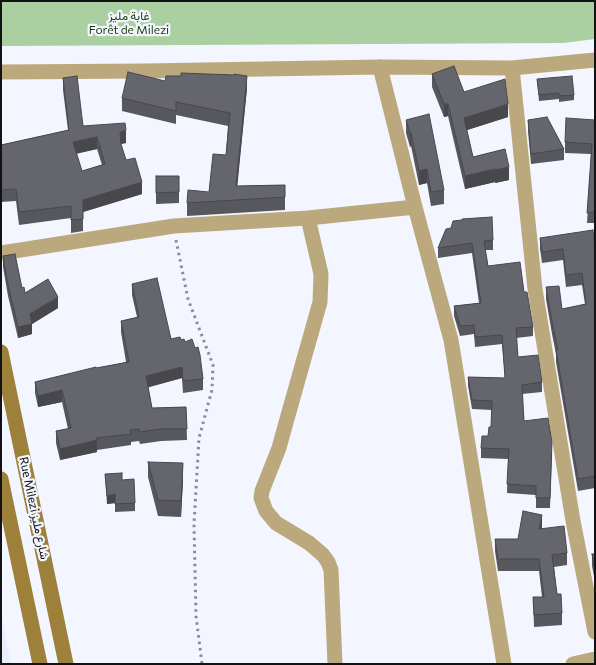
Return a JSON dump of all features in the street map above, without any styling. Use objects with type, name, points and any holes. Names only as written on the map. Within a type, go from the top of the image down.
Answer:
[{"type":"street","points":[[1,72],[380,67],[512,68],[595,60]]},
{"type":"street","points":[[380,67],[451,340],[504,664]]},
{"type":"street","points":[[512,68],[535,289],[573,520],[595,632]]},
{"type":"street","points":[[1,253],[174,226],[308,218],[415,207]]},
{"type":"street","points":[[308,218],[321,274],[320,302],[279,448],[264,484],[261,498],[266,511],[276,523],[309,543],[328,562],[331,570],[335,664]]},
{"type":"street","name":"Rue Milezi شارع مليز","points":[[1,352],[66,664]]},
{"type":"street","points":[[1,479],[40,664]]},
{"type":"street","points":[[573,664],[595,659]]},
{"type":"path","points":[[174,226],[188,299],[213,365],[212,390],[199,438],[194,524],[196,616],[202,664]]},
{"type":"shaded area","points":[[1,614],[11,664],[1,664]]},
{"type":"green space","name":"غابة مليز Forêt de Milezi","points":[[1,1],[595,1],[595,39],[564,43],[1,46]]},
{"type":"building","points":[[454,66],[464,92],[505,79],[508,104],[464,118],[473,157],[505,149],[509,167],[465,176],[448,104],[444,104],[432,74]]},
{"type":"building","points":[[128,72],[165,81],[166,76],[181,76],[181,73],[247,76],[236,186],[285,185],[285,197],[187,203],[188,190],[209,192],[213,154],[226,155],[230,113],[176,102],[176,111],[122,98]]},
{"type":"building","points":[[77,76],[83,126],[125,123],[126,130],[120,132],[121,144],[126,160],[135,158],[142,182],[83,200],[83,219],[71,220],[71,206],[19,212],[16,189],[1,190],[1,145],[69,130],[63,78]],"holes":[[[97,137],[105,164],[82,171],[73,142]]]},
{"type":"building","points":[[572,76],[574,95],[559,96],[559,93],[539,95],[537,79]]},
{"type":"building","points":[[429,114],[444,190],[431,192],[427,169],[419,171],[411,133],[406,120]]},
{"type":"building","points":[[547,117],[564,149],[531,154],[528,120]]},
{"type":"building","points":[[566,118],[595,120],[595,212],[587,213],[592,144],[565,142]]},
{"type":"building","points":[[156,176],[179,176],[179,192],[156,193]]},
{"type":"building","points":[[492,217],[493,240],[484,241],[488,266],[520,262],[524,292],[527,292],[533,327],[516,328],[518,357],[538,355],[542,382],[522,385],[524,421],[548,418],[552,442],[550,498],[536,498],[536,486],[507,484],[509,449],[481,448],[482,436],[488,436],[489,427],[491,427],[492,401],[472,400],[468,377],[505,378],[502,335],[475,337],[474,325],[460,326],[454,306],[481,303],[472,243],[438,248],[446,229],[451,228],[453,221]]},
{"type":"building","points":[[593,230],[595,247],[595,476],[578,479],[546,287],[559,286],[562,309],[586,304],[582,273],[566,275],[563,249],[542,252],[540,238]]},
{"type":"building","points":[[15,254],[22,288],[24,287],[25,293],[48,279],[58,297],[30,314],[32,324],[18,327],[3,256]]},
{"type":"building","points":[[157,278],[171,339],[180,337],[185,342],[192,339],[195,348],[198,347],[203,379],[183,381],[182,367],[146,376],[152,408],[186,407],[187,429],[161,429],[140,432],[139,429],[130,430],[131,434],[96,438],[97,440],[60,449],[56,431],[71,428],[62,390],[38,396],[35,382],[96,367],[129,362],[121,321],[139,317],[132,284]]},
{"type":"building","points":[[148,462],[183,463],[181,501],[158,500]]},
{"type":"building","points":[[122,473],[122,480],[134,479],[135,503],[115,504],[115,494],[107,496],[105,474]]},
{"type":"building","points":[[523,511],[542,515],[539,529],[564,526],[567,553],[552,555],[557,594],[561,594],[562,613],[534,615],[533,597],[544,597],[539,559],[498,559],[495,539],[518,539]]},
{"type":"building","points":[[592,554],[595,554],[595,571]]}]
